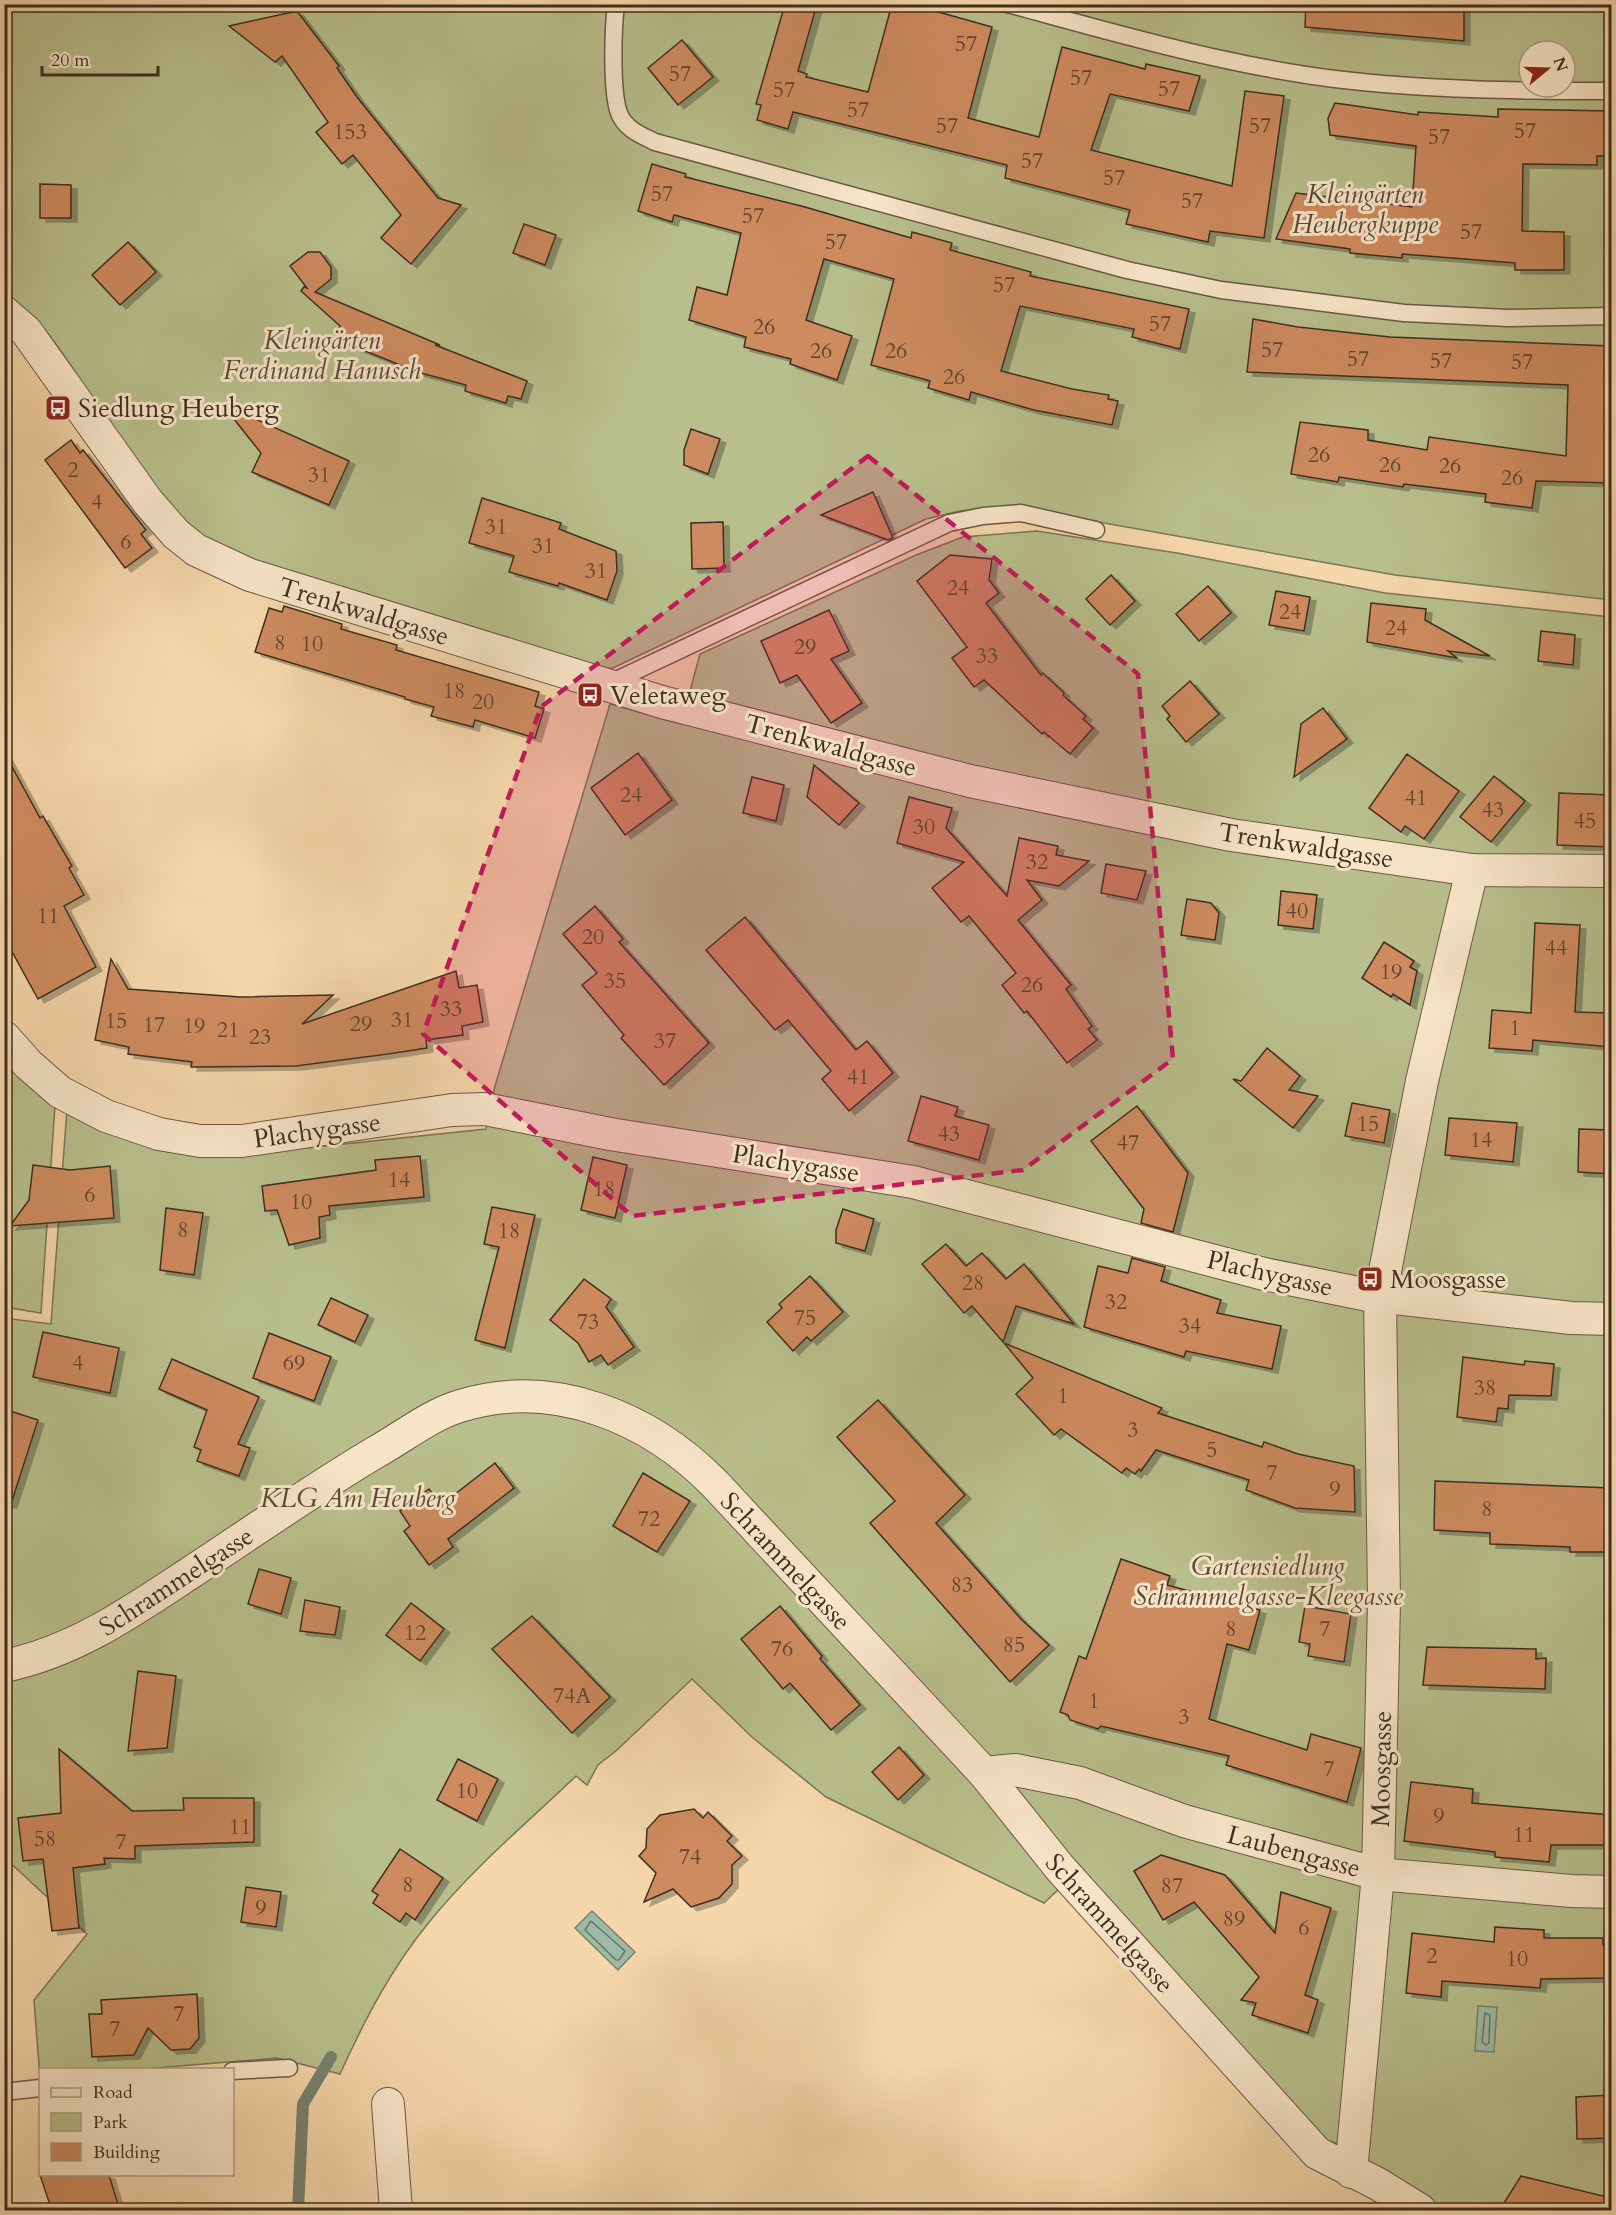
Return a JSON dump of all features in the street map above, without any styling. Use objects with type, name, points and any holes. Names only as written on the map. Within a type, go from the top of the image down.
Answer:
[{"type":"street","name":"Trenkwaldgasse","points":[[4,312],[26,331],[148,502],[196,550],[250,575],[662,702],[970,781],[1231,835],[1472,870],[1611,871]]},
{"type":"street","name":"Moosgasse","points":[[1351,2172],[1378,1874],[1384,1601],[1380,1297],[1422,1080],[1472,870]]},
{"type":"street","name":"Plachygasse","points":[[4,1037],[28,1064],[60,1092],[106,1116],[159,1134],[200,1141],[242,1141],[453,1110],[485,1108],[610,1134],[913,1182],[1264,1274],[1380,1297],[1571,1318],[1611,1319]]},
{"type":"street","name":"Schrammelgasse","points":[[4,1666],[60,1650],[115,1623],[347,1469],[457,1407],[489,1399],[521,1395],[554,1398],[591,1406],[614,1414],[660,1438],[683,1454],[984,1773],[1060,1868],[1317,2153],[1378,2184],[1420,2211]]},
{"type":"street","name":"Laubengasse","points":[[984,1773],[1015,1770],[1080,1783],[1184,1821],[1378,1874],[1571,1891],[1611,1892]]},
{"type":"street","points":[[388,2104],[396,2211]]},
{"type":"lane","points":[[616,4],[614,22],[616,94],[619,114],[632,130],[655,142],[1116,267],[1221,290],[1404,312],[1508,318],[1611,316]]},
{"type":"lane","points":[[1008,4],[1205,54],[1332,78],[1422,88],[1512,92],[1611,91]]},
{"type":"lane","points":[[606,685],[950,524],[983,516],[1021,513],[1096,530]]},
{"type":"lane","points":[[234,2071],[289,2068]]},
{"type":"lane","points":[[4,2092],[39,2088]]},
{"type":"highlighted area","points":[[868,456],[1138,674],[1173,1059],[1023,1170],[632,1216],[423,1034],[541,707]]},
{"type":"green space","points":[[4,5],[1611,5],[1611,600],[1395,575],[1009,506],[960,511],[926,519],[613,668],[597,669],[258,562],[199,535],[181,522],[160,501],[142,478],[57,345],[38,322],[5,298]]},
{"type":"green space","name":"KLG Am Heuberg","points":[[1037,531],[1177,553],[1385,593],[1611,617],[1611,2210],[1444,2210],[1336,2143],[1321,2139],[1060,1888],[1044,1903],[826,1797],[753,1738],[692,1679],[598,1765],[587,1785],[576,1776],[482,1864],[447,1901],[391,1975],[359,2033],[340,2074],[277,2058],[155,2068],[39,2068],[34,2000],[87,1934],[5,1858],[4,1318],[51,1324],[67,1109],[164,1149],[222,1157],[486,1129],[495,1086],[610,704],[681,724],[700,654],[916,555],[963,537]]},
{"type":"green space","points":[[4,1059],[55,1105],[41,1313],[5,1307]]},
{"type":"water","points":[[592,1911],[635,1952],[618,1970],[575,1928]]},
{"type":"water","points":[[1478,2006],[1497,2007],[1494,2052],[1475,2051]]},
{"type":"building","points":[[785,4],[817,4],[798,71],[807,74],[806,77],[868,92],[892,4],[910,4],[992,27],[968,118],[1039,137],[1062,47],[1145,69],[1146,64],[1200,76],[1189,111],[1110,94],[1091,150],[1232,186],[1245,91],[1284,96],[1264,238],[1210,231],[1208,242],[1126,224],[1130,210],[1005,178],[1007,165],[793,112],[788,129],[757,120],[761,105],[756,104]]},
{"type":"building","points":[[1306,4],[1464,4],[1464,41],[1305,27]]},
{"type":"building","points":[[297,11],[339,66],[337,68],[357,97],[438,198],[461,205],[411,264],[381,238],[401,215],[353,155],[342,164],[316,132],[328,122],[282,56],[275,62],[229,26]]},
{"type":"building","points":[[682,40],[713,77],[678,105],[648,68]]},
{"type":"building","points":[[1335,103],[1418,115],[1418,112],[1498,117],[1498,109],[1611,111],[1611,156],[1597,156],[1597,165],[1523,164],[1522,231],[1564,232],[1564,270],[1515,270],[1515,263],[1402,254],[1402,258],[1350,253],[1350,249],[1276,239],[1296,193],[1412,207],[1416,146],[1330,135],[1328,118]]},
{"type":"building","points":[[652,164],[686,174],[685,177],[805,207],[911,238],[912,232],[952,243],[950,250],[1031,272],[1030,276],[1189,309],[1180,349],[1132,337],[1134,329],[1020,306],[1001,371],[1072,389],[1109,395],[1108,399],[1118,401],[1112,425],[1034,410],[971,392],[969,400],[928,388],[930,381],[871,365],[894,279],[824,259],[806,320],[852,336],[837,380],[790,364],[791,359],[744,347],[746,337],[689,320],[697,287],[727,295],[741,233],[674,215],[672,222],[638,211]]},
{"type":"building","points":[[40,184],[71,185],[71,218],[40,218]]},
{"type":"building","points":[[524,224],[556,235],[545,265],[513,253]]},
{"type":"building","points":[[128,242],[156,272],[120,305],[92,275]]},
{"type":"building","points":[[308,252],[320,252],[331,267],[331,279],[315,292],[440,345],[435,345],[527,381],[521,399],[508,396],[506,403],[465,391],[466,385],[417,372],[336,339],[340,326],[301,291],[304,287],[307,288],[290,266]]},
{"type":"building","points":[[1253,319],[1298,327],[1390,337],[1611,346],[1611,483],[1536,481],[1532,508],[1485,502],[1486,494],[1404,484],[1403,487],[1339,477],[1338,482],[1291,474],[1300,422],[1368,430],[1368,440],[1427,450],[1429,437],[1566,456],[1568,385],[1247,372]]},
{"type":"building","points":[[222,404],[349,461],[329,505],[252,472],[261,453]]},
{"type":"building","points":[[691,429],[720,439],[708,474],[684,465],[684,450]]},
{"type":"building","points":[[71,440],[80,453],[83,450],[146,530],[141,534],[152,548],[125,568],[45,460]]},
{"type":"building","points":[[873,492],[893,538],[888,540],[821,515]]},
{"type":"building","points":[[482,498],[561,523],[559,529],[616,551],[617,571],[607,600],[559,583],[558,586],[509,572],[514,556],[469,543]]},
{"type":"building","points":[[723,522],[724,568],[692,569],[691,523]]},
{"type":"building","points":[[950,555],[992,559],[989,580],[999,593],[986,603],[1041,675],[1043,673],[1064,693],[1063,695],[1086,716],[1083,719],[1093,728],[1070,754],[1044,732],[1042,734],[984,680],[974,687],[952,658],[967,647],[917,581]]},
{"type":"building","points":[[1111,575],[1135,601],[1110,625],[1086,599]]},
{"type":"building","points":[[1208,586],[1231,613],[1199,641],[1176,614]]},
{"type":"building","points":[[1276,591],[1310,597],[1304,631],[1269,625]]},
{"type":"building","points":[[1371,603],[1426,609],[1425,620],[1490,656],[1448,651],[1457,658],[1367,642]]},
{"type":"building","points":[[284,606],[342,624],[341,629],[397,645],[396,650],[539,692],[535,706],[544,709],[535,738],[475,720],[473,727],[431,716],[434,707],[255,652],[269,608],[282,612]]},
{"type":"building","points":[[829,610],[849,651],[831,659],[862,703],[831,723],[797,675],[780,683],[761,641]]},
{"type":"building","points":[[1541,631],[1575,635],[1573,665],[1538,661]]},
{"type":"building","points":[[1190,681],[1219,714],[1186,742],[1167,719],[1170,716],[1162,706]]},
{"type":"building","points":[[1323,708],[1347,739],[1294,777],[1301,724]]},
{"type":"building","points":[[4,752],[40,818],[43,816],[72,866],[69,868],[84,895],[64,906],[96,967],[38,999],[4,937]]},
{"type":"building","points":[[638,753],[672,800],[625,835],[591,788]]},
{"type":"building","points":[[1407,754],[1459,791],[1424,839],[1405,826],[1401,832],[1369,808]]},
{"type":"building","points":[[814,765],[859,803],[839,825],[807,797]]},
{"type":"building","points":[[1494,776],[1525,801],[1491,842],[1460,817]]},
{"type":"building","points":[[752,777],[784,785],[776,821],[743,813]]},
{"type":"building","points":[[1559,793],[1611,795],[1611,847],[1557,845]]},
{"type":"building","points":[[909,797],[952,808],[946,828],[1007,896],[1019,838],[1058,846],[1056,855],[1089,861],[1059,886],[1027,880],[1042,900],[1018,920],[1071,985],[1066,989],[1092,1026],[1088,1029],[1097,1040],[1067,1063],[1027,1011],[1024,1013],[1002,985],[1016,973],[969,916],[961,922],[932,888],[964,862],[897,843]]},
{"type":"building","points":[[1106,864],[1146,871],[1137,900],[1101,893]]},
{"type":"building","points":[[1281,891],[1317,895],[1313,929],[1278,925]]},
{"type":"building","points":[[1187,899],[1211,903],[1219,913],[1215,940],[1181,935]]},
{"type":"building","points":[[595,906],[623,939],[619,942],[709,1043],[664,1085],[621,1038],[624,1035],[582,985],[597,973],[563,934]]},
{"type":"building","points":[[745,917],[856,1050],[867,1041],[893,1073],[849,1111],[822,1079],[831,1071],[788,1020],[775,1030],[706,950]]},
{"type":"building","points":[[1535,923],[1580,925],[1575,1012],[1611,1013],[1611,1047],[1533,1040],[1532,1051],[1489,1048],[1492,1010],[1531,1013]]},
{"type":"building","points":[[1384,942],[1414,961],[1410,967],[1417,971],[1410,1005],[1393,994],[1391,997],[1362,978]]},
{"type":"building","points":[[111,959],[128,989],[240,997],[333,995],[302,1024],[456,971],[459,988],[477,985],[483,1022],[462,1026],[463,1035],[426,1040],[427,1048],[296,1066],[191,1067],[192,1062],[128,1054],[129,1047],[95,1040]]},
{"type":"building","points":[[1267,1048],[1300,1076],[1289,1090],[1318,1096],[1293,1128],[1233,1079],[1241,1081]]},
{"type":"building","points":[[921,1096],[958,1107],[955,1116],[989,1125],[979,1160],[908,1141]]},
{"type":"building","points":[[1352,1103],[1390,1110],[1384,1143],[1345,1136]]},
{"type":"building","points":[[1137,1106],[1188,1173],[1173,1232],[1141,1223],[1144,1209],[1091,1141]]},
{"type":"building","points":[[1449,1118],[1517,1123],[1513,1162],[1445,1155]]},
{"type":"building","points":[[1579,1129],[1611,1130],[1611,1174],[1578,1172]]},
{"type":"building","points":[[420,1156],[424,1197],[329,1206],[330,1215],[319,1217],[320,1238],[289,1245],[277,1210],[265,1211],[262,1186],[376,1170],[375,1160]]},
{"type":"building","points":[[593,1157],[627,1165],[615,1218],[581,1210]]},
{"type":"building","points":[[33,1165],[70,1170],[110,1166],[114,1218],[10,1226],[29,1200]]},
{"type":"building","points":[[492,1207],[535,1215],[505,1348],[475,1340],[499,1247],[484,1244]]},
{"type":"building","points":[[166,1208],[203,1213],[194,1275],[160,1270]]},
{"type":"building","points":[[843,1209],[874,1219],[865,1251],[836,1243],[836,1230]]},
{"type":"building","points":[[946,1244],[966,1266],[982,1253],[1006,1279],[1024,1264],[1074,1324],[1016,1306],[1003,1342],[972,1306],[964,1313],[922,1264]]},
{"type":"building","points":[[1132,1258],[1165,1267],[1161,1281],[1221,1300],[1217,1313],[1281,1326],[1272,1369],[1186,1351],[1184,1357],[1084,1327],[1098,1266],[1128,1273]]},
{"type":"building","points":[[810,1276],[843,1312],[811,1341],[807,1337],[793,1351],[767,1322],[782,1308],[779,1304]]},
{"type":"building","points":[[584,1279],[611,1299],[606,1307],[634,1347],[608,1365],[601,1355],[589,1362],[578,1343],[550,1320]]},
{"type":"building","points":[[331,1298],[368,1315],[355,1342],[318,1325]]},
{"type":"building","points":[[43,1332],[119,1348],[110,1393],[33,1377]]},
{"type":"building","points":[[269,1333],[331,1357],[314,1401],[253,1378]]},
{"type":"building","points":[[1004,1343],[1162,1408],[1158,1413],[1262,1447],[1264,1442],[1298,1454],[1354,1466],[1355,1512],[1295,1508],[1246,1490],[1249,1480],[1156,1450],[1141,1471],[1139,1469],[1135,1474],[1126,1468],[1122,1473],[1061,1429],[1054,1435],[1016,1394],[1033,1378]]},
{"type":"building","points":[[1463,1357],[1524,1365],[1525,1361],[1554,1364],[1551,1396],[1509,1395],[1508,1409],[1498,1408],[1496,1422],[1457,1417]]},
{"type":"building","points":[[172,1359],[259,1397],[238,1444],[250,1448],[239,1476],[197,1461],[201,1450],[194,1447],[207,1410],[159,1389]]},
{"type":"building","points":[[878,1400],[965,1495],[936,1523],[1021,1619],[1049,1645],[1010,1682],[870,1523],[895,1501],[837,1437]]},
{"type":"building","points":[[4,1409],[38,1420],[11,1504],[4,1503]]},
{"type":"building","points":[[495,1463],[514,1488],[448,1539],[453,1547],[429,1565],[404,1531],[410,1526],[400,1511],[429,1489],[441,1505]]},
{"type":"building","points":[[643,1473],[690,1501],[657,1552],[613,1526]]},
{"type":"building","points":[[1435,1481],[1611,1488],[1611,1552],[1570,1552],[1570,1547],[1490,1544],[1490,1533],[1434,1530]]},
{"type":"building","points":[[1121,1559],[1170,1576],[1167,1585],[1260,1610],[1249,1650],[1227,1644],[1209,1719],[1307,1750],[1311,1734],[1361,1748],[1347,1802],[1226,1765],[1229,1756],[1101,1726],[1098,1729],[1070,1720],[1068,1715],[1060,1712],[1079,1656],[1086,1659]]},
{"type":"building","points":[[259,1569],[291,1578],[281,1614],[248,1604]]},
{"type":"building","points":[[305,1600],[340,1607],[335,1635],[300,1631]]},
{"type":"building","points":[[411,1603],[444,1629],[420,1661],[386,1635]]},
{"type":"building","points":[[780,1606],[822,1656],[820,1659],[860,1705],[831,1730],[790,1683],[783,1689],[741,1639]]},
{"type":"building","points":[[1305,1606],[1351,1614],[1344,1662],[1308,1656],[1310,1644],[1299,1642]]},
{"type":"building","points":[[532,1616],[610,1697],[572,1733],[492,1649]]},
{"type":"building","points":[[1427,1647],[1536,1649],[1536,1659],[1546,1658],[1545,1689],[1423,1685]]},
{"type":"building","points":[[138,1671],[176,1676],[167,1748],[128,1751]]},
{"type":"building","points":[[899,1747],[924,1775],[898,1800],[872,1772]]},
{"type":"building","points":[[59,1749],[132,1811],[184,1810],[183,1798],[254,1798],[254,1842],[135,1846],[135,1859],[104,1858],[105,1864],[73,1868],[79,1928],[52,1931],[43,1859],[23,1861],[18,1818],[61,1813]]},
{"type":"building","points":[[458,1759],[498,1779],[477,1821],[437,1800]]},
{"type":"building","points":[[1411,1782],[1473,1789],[1472,1803],[1611,1815],[1611,1845],[1551,1845],[1549,1862],[1495,1857],[1495,1852],[1404,1841]]},
{"type":"building","points":[[694,1809],[703,1818],[708,1812],[732,1836],[727,1841],[742,1856],[732,1865],[732,1884],[719,1898],[691,1907],[673,1889],[644,1902],[656,1873],[639,1856],[646,1848],[647,1829],[660,1815]]},
{"type":"building","points":[[400,1849],[443,1878],[415,1920],[406,1913],[400,1922],[373,1903],[378,1895],[372,1891]]},
{"type":"building","points":[[1161,1855],[1225,1875],[1275,1933],[1281,1892],[1331,1908],[1305,1995],[1318,2000],[1308,2033],[1252,2015],[1256,2003],[1241,2000],[1259,1977],[1194,1902],[1163,1920],[1134,1871]]},
{"type":"building","points":[[246,1887],[281,1892],[276,1927],[241,1922]]},
{"type":"building","points":[[1495,1927],[1544,1930],[1544,1938],[1603,1938],[1603,1945],[1611,1945],[1611,1978],[1541,1979],[1540,1988],[1442,1981],[1441,1997],[1406,1993],[1412,1933],[1494,1942]]},
{"type":"building","points":[[197,1994],[199,2038],[190,2049],[171,2050],[148,2028],[134,2055],[92,2057],[89,2014],[102,2014],[101,2000]]},
{"type":"building","points":[[1611,2095],[1611,2138],[1577,2139],[1576,2097]]},
{"type":"building","points":[[40,2176],[109,2176],[120,2211],[52,2211]]},
{"type":"building","points":[[1521,2176],[1611,2198],[1611,2211],[1499,2211]]},
{"type":"waterway","points":[[298,2210],[303,2104],[331,2057]]},
{"type":"place","name":"Siedlung Heuberg","points":[[58,408]]},
{"type":"place","name":"Veletaweg","points":[[590,695]]},
{"type":"place","name":"Moosgasse","points":[[1370,1279]]},
{"type":"park label","name":"Kleingärten Heubergkuppe","points":[[1365,209]]},
{"type":"park label","name":"Kleingärten Ferdinand Hanusch","points":[[322,355]]},
{"type":"park label","name":"Gartensiedlung Schrammelgasse-Kleegasse","points":[[1268,1581]]}]
